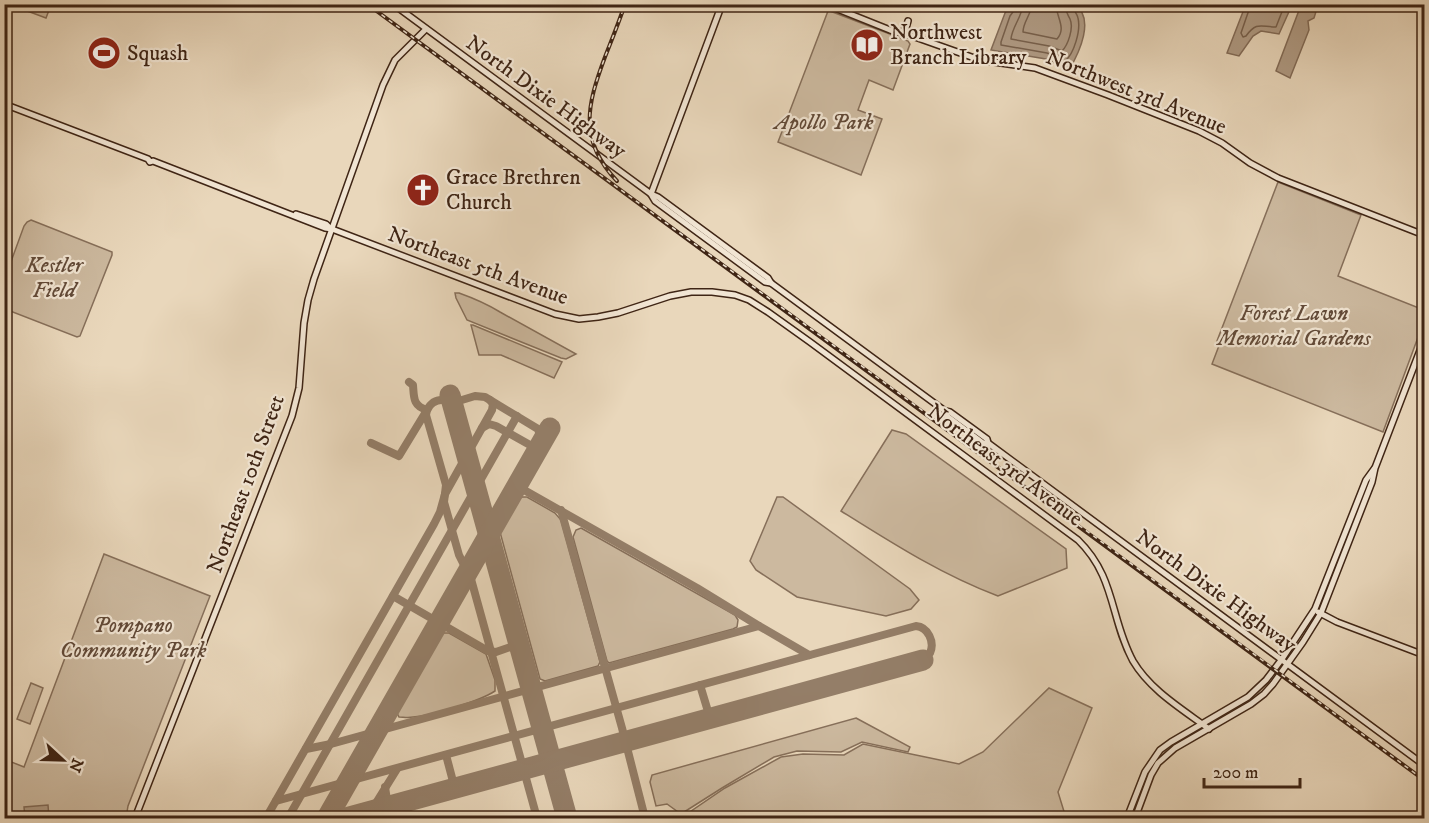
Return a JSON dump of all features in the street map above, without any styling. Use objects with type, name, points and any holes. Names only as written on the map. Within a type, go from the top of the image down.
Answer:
[{"type":"street","name":"North Dixie Highway","points":[[393,4],[768,278],[771,283],[945,411],[947,416],[983,443],[988,443],[1425,765]]},
{"type":"street","points":[[651,194],[722,4]]},
{"type":"street","name":"Northwest 3rd Avenue","points":[[825,4],[980,60],[1035,68],[1100,92],[1199,131],[1278,178],[1425,235]]},
{"type":"street","points":[[901,33],[908,21]]},
{"type":"street","name":"Northeast 10th Street","points":[[135,819],[292,416],[299,388],[308,300],[388,73],[395,60],[426,29]]},
{"type":"street","name":"Northeast 5th Avenue","points":[[4,104],[555,314],[579,319],[598,317],[691,292],[712,292],[735,296],[754,303]]},
{"type":"street","name":"Northeast 3rd Avenue","points":[[754,303],[820,348],[1078,540],[1098,564],[1105,579],[1125,646],[1138,669],[1153,686],[1202,724]]},
{"type":"street","points":[[1135,819],[1151,775],[1158,763],[1175,748],[1251,704],[1264,694],[1288,664],[1321,613],[1425,340]]},
{"type":"street","points":[[1127,819],[1145,772],[1160,750],[1248,697],[1266,680],[1282,659],[1314,609],[1366,480],[1375,468]]},
{"type":"street","points":[[1314,609],[1339,622],[1425,655]]},
{"type":"street","points":[[1202,724],[1209,729]]},
{"type":"green space","points":[[11,4],[51,5],[46,18]]},
{"type":"green space","name":"Apollo Park","points":[[828,11],[908,41],[910,44],[893,90],[869,80],[858,110],[882,119],[861,175],[778,142]]},
{"type":"green space","name":"Forest Lawn Memorial Gardens","points":[[1278,182],[1361,215],[1338,276],[1424,310],[1424,321],[1383,432],[1212,364],[1220,343],[1217,341]]},
{"type":"green space","name":"Kestler Field","points":[[31,220],[112,252],[80,336],[77,337],[5,309],[5,278],[24,226]]},
{"type":"green space","points":[[455,293],[490,306],[576,354],[566,359],[561,358],[467,320],[456,298]]},
{"type":"green space","points":[[471,325],[562,362],[554,378],[501,355],[479,355]]},
{"type":"green space","points":[[892,430],[906,434],[1066,549],[1067,568],[998,596],[937,568],[841,511]]},
{"type":"green space","points":[[527,497],[555,513],[561,520],[600,662],[598,666],[545,681],[540,679],[500,532],[518,499]]},
{"type":"green space","points":[[777,497],[783,497],[910,589],[919,600],[911,609],[886,616],[797,597],[756,570],[750,561]]},
{"type":"green space","points":[[581,528],[735,615],[738,620],[737,627],[609,663],[573,537],[576,530]]},
{"type":"green space","name":"Pompano Community Park","points":[[104,554],[210,596],[128,806],[126,818],[5,818],[4,759],[24,767]]},
{"type":"green space","points":[[443,633],[449,633],[486,654],[495,680],[495,691],[467,704],[443,711],[422,716],[399,717],[397,713]]},
{"type":"green space","points":[[31,683],[43,688],[30,724],[17,719]]},
{"type":"green space","points":[[1049,688],[1092,708],[1058,792],[1066,818],[681,818],[725,788],[781,757],[803,754],[844,755],[863,744],[959,764],[983,752]]},
{"type":"green space","points":[[856,718],[910,747],[908,752],[862,742],[841,752],[797,751],[774,757],[681,814],[667,804],[656,806],[650,782],[652,775]]},
{"type":"water","points":[[1011,4],[1074,4],[1081,10],[1084,18],[1084,36],[1069,70],[1046,59],[991,50],[1005,13]]},
{"type":"water","points":[[1246,4],[1292,5],[1279,34],[1261,31],[1253,36],[1239,56],[1227,53]]},
{"type":"water","points":[[1301,5],[1318,5],[1314,18],[1308,21],[1309,30],[1290,78],[1276,71]]},
{"type":"water","points":[[48,805],[49,818],[25,818],[24,807]]},
{"type":"taxiway","points":[[371,443],[399,456],[427,410],[417,404],[413,385],[409,382]]},
{"type":"taxiway","points":[[452,403],[475,396],[485,397],[538,429],[539,447]]},
{"type":"taxiway","points":[[266,818],[434,524],[445,494],[492,410],[493,404],[490,400]]},
{"type":"taxiway","points":[[454,408],[446,401],[437,401],[430,406],[426,415],[446,485],[444,502],[459,555],[471,579],[537,818]]},
{"type":"taxiway","points":[[288,818],[517,416]]},
{"type":"taxiway","points":[[482,428],[489,424],[496,426],[530,445],[534,452],[533,457]]},
{"type":"taxiway","points":[[517,486],[697,588],[809,655]]},
{"type":"taxiway","points":[[561,510],[645,818]]},
{"type":"taxiway","points":[[393,596],[488,651],[496,652],[519,644]]},
{"type":"taxiway","points":[[306,749],[759,626]]},
{"type":"taxiway","points":[[276,801],[916,626],[927,632],[932,644],[930,653],[923,660]]},
{"type":"taxiway","points":[[700,685],[710,718]]},
{"type":"taxiway","points":[[446,755],[455,789]]},
{"type":"taxiway","points":[[371,811],[397,769]]},
{"type":"taxiway","points":[[385,787],[387,800],[396,805]]},
{"type":"runway","points":[[450,395],[567,818]]},
{"type":"runway","points":[[327,818],[550,428]]},
{"type":"runway","points":[[346,818],[923,660]]},
{"type":"railway","points":[[367,4],[1424,780]]},
{"type":"railway","points":[[617,181],[596,151],[591,136],[590,122],[599,74],[625,4]]},
{"type":"place","name":"Northwest Branch Library","points":[[867,45]]},
{"type":"place","name":"Squash","points":[[104,53]]},
{"type":"place","name":"Grace Brethren Church","points":[[423,190]]}]
